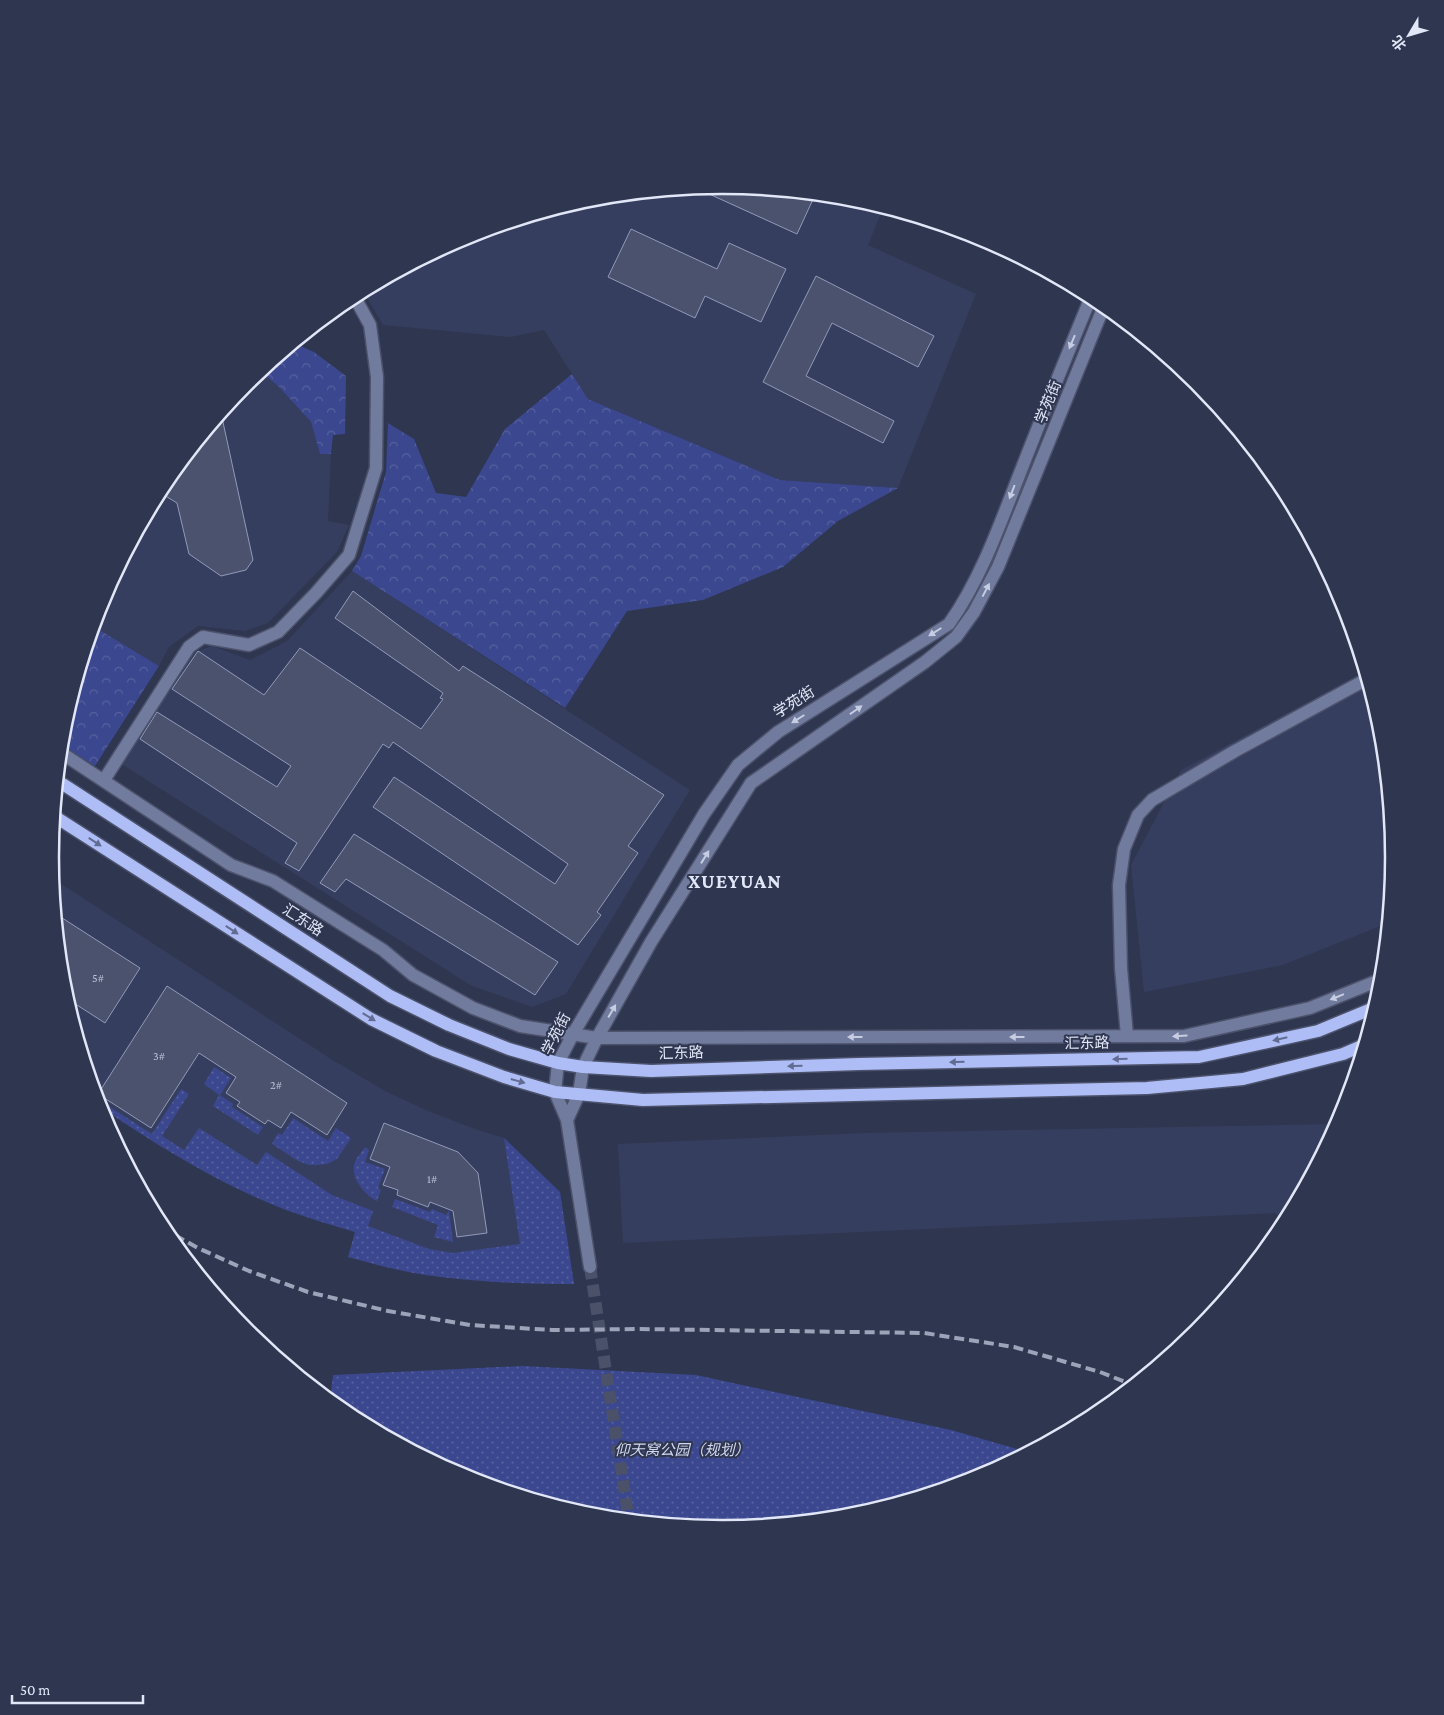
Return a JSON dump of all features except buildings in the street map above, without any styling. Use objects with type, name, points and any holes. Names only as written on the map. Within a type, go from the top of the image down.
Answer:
[{"type":"main road","name":"汇东路","points":[[63,784],[390,996],[449,1025],[509,1049],[558,1063],[583,1067],[651,1071],[859,1064],[1199,1057],[1318,1031],[1367,1011]]},
{"type":"main road","points":[[60,820],[371,1020],[436,1051],[504,1077],[555,1092],[643,1100],[1147,1088],[1242,1080],[1343,1054],[1357,1048]]},
{"type":"street","points":[[104,780],[189,647],[203,637],[249,645],[278,632],[349,555],[376,468],[376,368],[370,325],[358,303]]},
{"type":"street","name":"学苑街","points":[[567,1120],[555,1092],[558,1063],[573,1034],[704,814],[738,765],[778,732],[949,624],[962,606],[993,540],[1088,304]]},
{"type":"street","name":"学苑街","points":[[567,1120],[580,1094],[583,1067],[597,1038],[651,942],[751,783],[924,662],[956,637],[974,612],[998,567],[1101,314]]},
{"type":"street","points":[[1127,1036],[1121,968],[1119,885],[1124,849],[1138,814],[1160,795],[1235,751],[1362,682]]},
{"type":"street","points":[[66,756],[231,864],[273,881],[383,950],[413,975],[474,1008],[520,1026],[597,1038],[1184,1036],[1310,1008],[1374,982]]},
{"type":"street","points":[[567,1120],[590,1267]]},
{"type":"shaded area","points":[[722,194],[765,196],[809,200],[881,214],[868,245],[976,294],[898,488],[780,480],[588,399],[544,330],[511,337],[383,325],[367,298],[390,283],[468,245],[509,229],[593,207],[635,200],[679,196]]},
{"type":"shaded area","points":[[266,376],[279,387],[311,422],[320,454],[331,454],[328,521],[349,525],[337,552],[268,623],[245,631],[198,626],[169,647],[159,666],[99,630],[127,564],[171,489],[223,420]]},
{"type":"shaded area","points":[[352,571],[690,790],[566,994],[532,1007],[472,986],[120,763],[187,655],[212,646],[250,660],[287,641]]},
{"type":"shaded area","points":[[1359,674],[1373,728],[1384,814],[1385,857],[1382,926],[1283,965],[1144,992],[1131,865],[1181,770]]},
{"type":"shaded area","points":[[60,883],[331,1059],[385,1091],[428,1111],[504,1138],[560,1192],[574,1284],[467,1280],[426,1275],[348,1257],[355,1232],[285,1209],[246,1192],[159,1146],[109,1111],[81,1029],[71,987],[64,944]]},
{"type":"shaded area","points":[[1329,1124],[1317,1151],[1279,1216],[1275,1213],[623,1243],[618,1144],[864,1133]]},
{"type":"green space","points":[[300,346],[314,352],[346,376],[345,434],[333,435],[331,454],[320,454],[311,422],[279,387],[266,376]]},
{"type":"green space","points":[[572,374],[588,399],[780,480],[898,488],[838,521],[783,567],[703,600],[627,611],[565,708],[352,571],[361,556],[386,472],[388,423],[414,439],[436,493],[466,497],[505,429]]},
{"type":"green space","points":[[99,630],[159,666],[95,766],[68,749],[81,686]]},
{"type":"green space","points":[[214,1067],[231,1078],[220,1095],[233,1104],[232,1107],[263,1127],[258,1135],[213,1106],[219,1095],[204,1084]]},
{"type":"green space","points":[[181,1089],[189,1094],[162,1136],[184,1150],[199,1128],[257,1165],[266,1152],[332,1195],[373,1211],[368,1226],[429,1249],[453,1253],[520,1244],[504,1138],[560,1192],[574,1284],[537,1284],[444,1277],[396,1269],[348,1257],[355,1232],[286,1210],[213,1176],[166,1150],[121,1121],[110,1114],[107,1105],[152,1134]]},
{"type":"green space","points":[[293,1118],[328,1141],[336,1128],[351,1138],[337,1159],[327,1164],[309,1165],[298,1161],[272,1144],[278,1133],[282,1135]]},
{"type":"green space","points":[[365,1147],[369,1150],[365,1162],[385,1169],[378,1188],[381,1190],[377,1201],[364,1191],[355,1176],[355,1163]]},
{"type":"green space","points":[[395,1199],[430,1212],[432,1209],[446,1215],[449,1210],[453,1242],[434,1237],[438,1225],[392,1207]]},
{"type":"green space","name":"仰天窝公园（规划）","points":[[523,1366],[696,1375],[951,1430],[1020,1450],[935,1486],[851,1508],[809,1515],[722,1521],[635,1515],[593,1508],[509,1486],[429,1452],[390,1432],[331,1393],[333,1375]]},
{"type":"tunnel","points":[[590,1267],[628,1514]]},
{"type":"railway","points":[[179,1238],[249,1271],[308,1292],[388,1311],[470,1325],[552,1330],[638,1329],[924,1333],[1014,1347],[1100,1372],[1127,1383]]},
{"type":"district","name":"XUEYUAN","points":[[735,881]]}]
